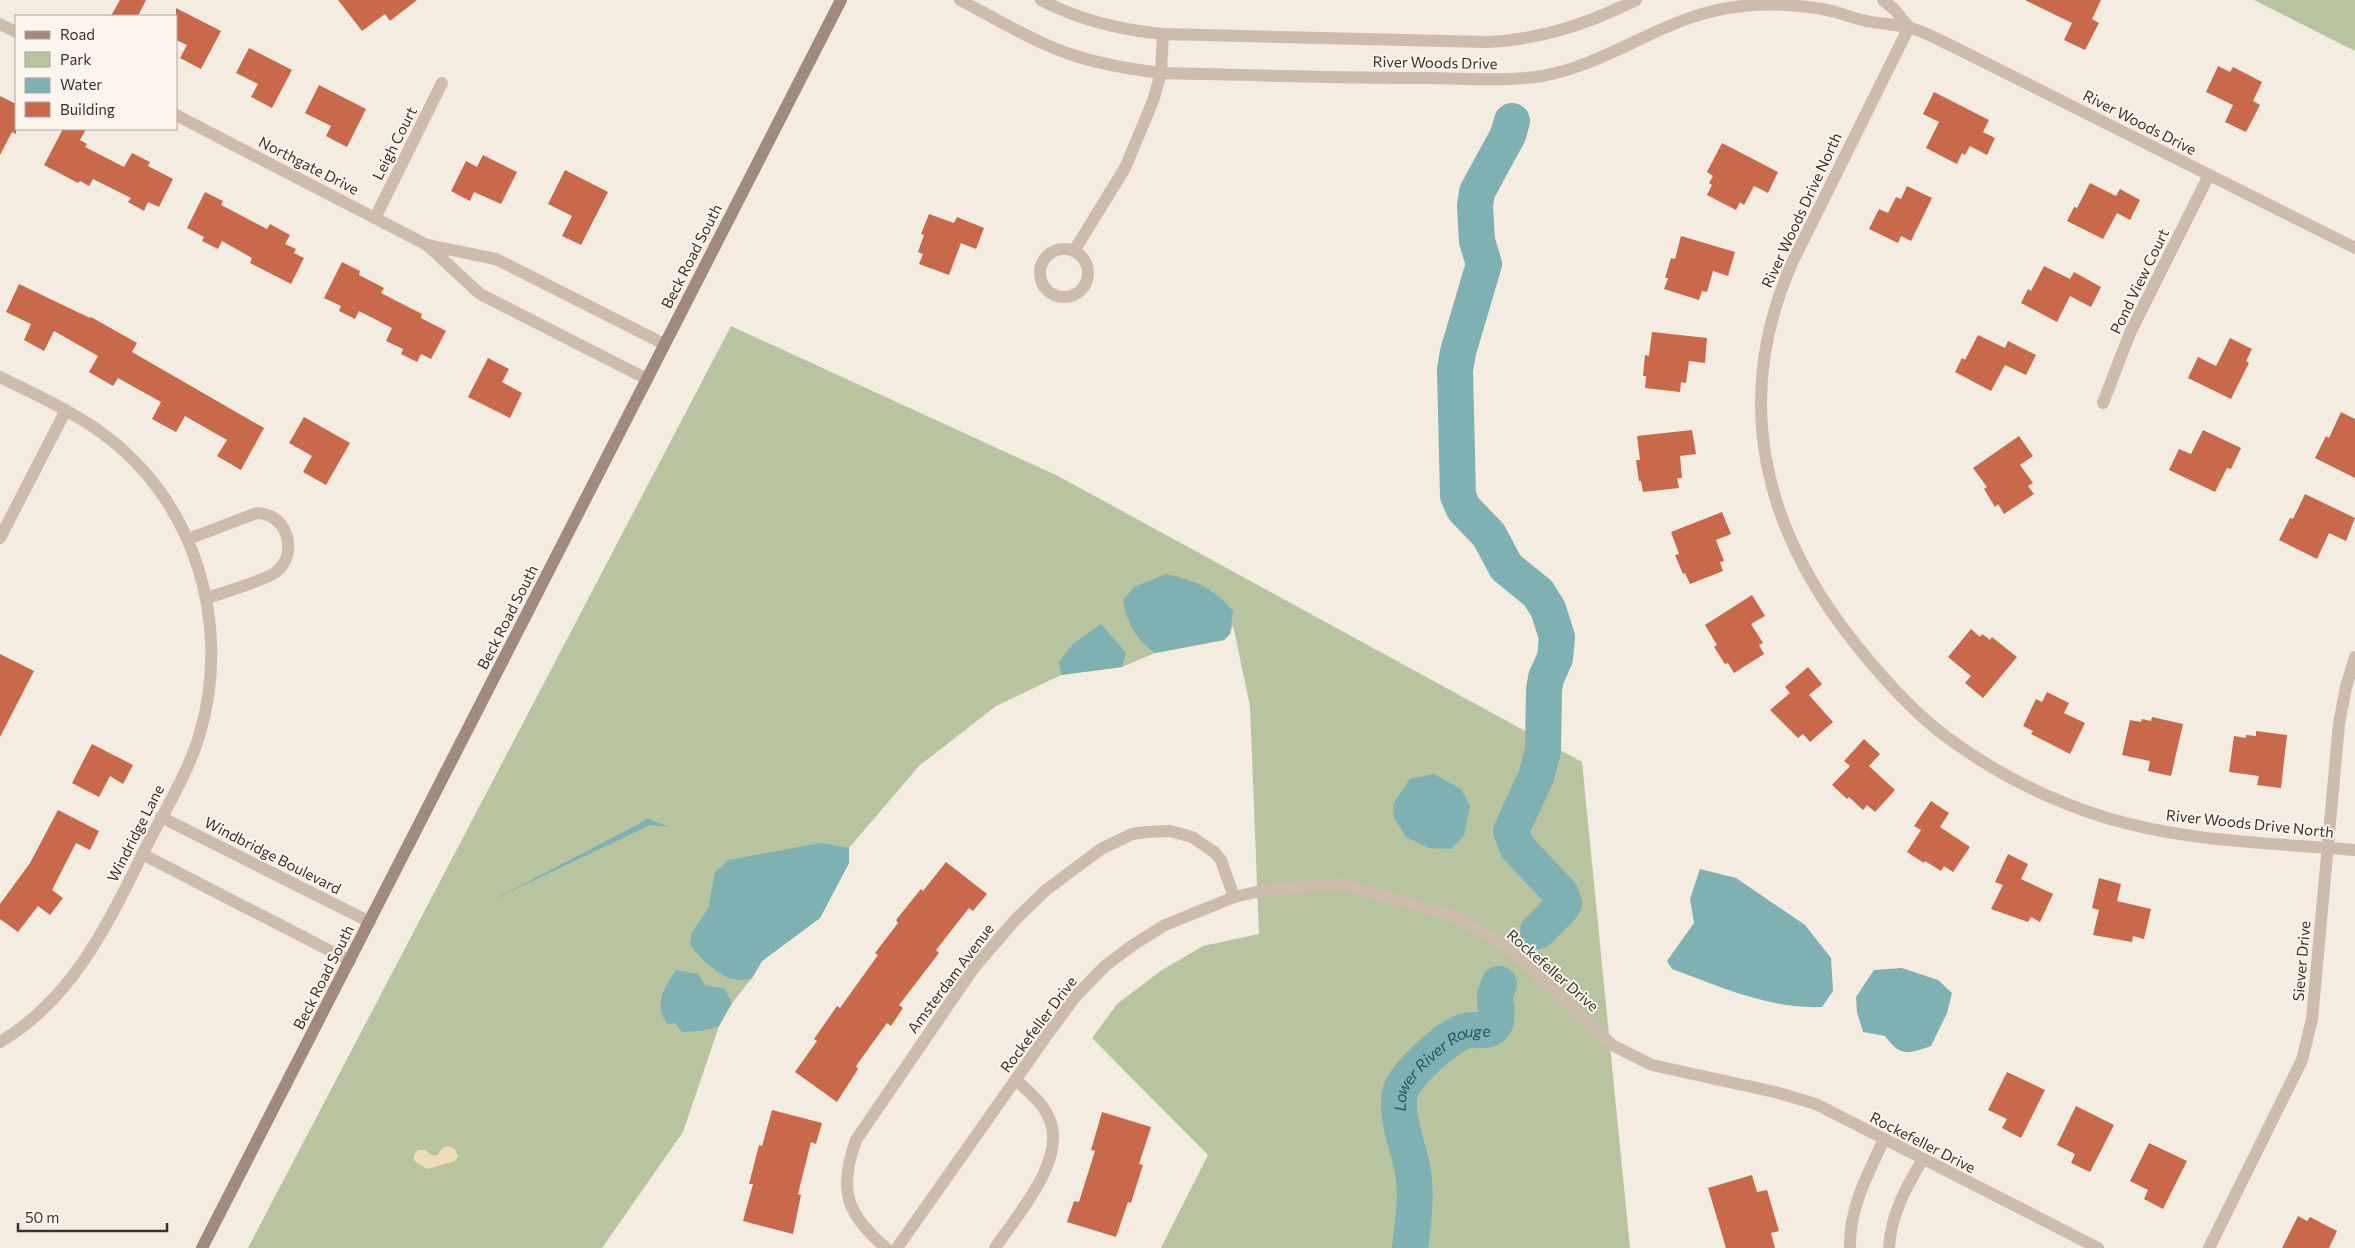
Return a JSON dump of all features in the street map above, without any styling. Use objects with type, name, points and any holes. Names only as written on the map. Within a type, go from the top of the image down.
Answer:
[{"type":"main road","name":"Beck Road South","points":[[202,1248],[841,0]]},
{"type":"street","name":"River Woods Drive","points":[[960,0],[1066,53],[1097,63],[1161,73],[1515,79],[1542,76],[1579,66],[1698,15],[1735,7],[1765,4],[1803,6],[1866,21],[1909,27],[1948,44],[2355,248]]},
{"type":"street","name":"River Woods Drive","points":[[1041,0],[1090,20],[1142,32],[1163,34],[1511,41],[1539,36],[1575,26],[1636,0]]},
{"type":"street","name":"River Woods Drive","points":[[1883,0],[1894,9],[1909,27]]},
{"type":"street","points":[[0,24],[15,32]]},
{"type":"street","name":"River Woods Drive North","points":[[1909,27],[1792,263],[1779,292],[1768,335],[1762,388],[1764,445],[1775,498],[1798,558],[1843,628],[1892,687],[1947,738],[2009,776],[2074,806],[2146,828],[2231,840],[2355,850]]},
{"type":"street","points":[[1074,251],[1125,168],[1153,101],[1161,73],[1163,34]]},
{"type":"street","name":"Leigh Court","points":[[375,218],[442,84]]},
{"type":"street","name":"Northgate Drive","points":[[178,116],[427,245],[480,294],[647,379]]},
{"type":"street","name":"Pond View Court","points":[[2103,403],[2130,333],[2209,175]]},
{"type":"street","name":"Northgate Drive","points":[[427,245],[496,259],[664,344]]},
{"type":"street","name":"Windridge Lane","points":[[0,377],[66,410],[102,434],[136,462],[166,501],[188,539],[207,598],[212,658],[206,712],[192,756],[89,955],[68,983],[38,1014],[0,1042]]},
{"type":"street","points":[[0,538],[66,410]]},
{"type":"street","points":[[188,539],[257,513],[267,514],[276,519],[286,535],[289,548],[286,560],[275,572],[207,598]]},
{"type":"street","name":"Siever Drive","points":[[2209,1248],[2302,1060],[2312,1020],[2339,724],[2346,687],[2355,657]]},
{"type":"street","name":"Windbridge Boulevard","points":[[161,817],[370,922]]},
{"type":"street","name":"Amsterdam Avenue","points":[[886,1248],[868,1232],[854,1214],[850,1202],[846,1187],[848,1162],[856,1140],[973,969],[1015,920],[1046,890],[1101,849],[1132,834],[1147,832],[1170,831],[1192,837],[1203,844],[1221,860],[1234,897]]},
{"type":"street","points":[[142,854],[350,961]]},
{"type":"street","name":"Rockefeller Drive","points":[[897,1248],[1075,998],[1105,966],[1133,945],[1165,925],[1234,897],[1265,890],[1342,884],[1450,915],[1505,946],[1612,1045],[1652,1065],[1779,1093],[1816,1104],[2098,1248]]},
{"type":"street","points":[[995,1248],[1047,1170],[1054,1138],[1050,1118],[1045,1110],[1016,1080]]},
{"type":"street","points":[[1850,1248],[1853,1212],[1884,1139]]},
{"type":"street","points":[[1889,1248],[1894,1214],[1923,1158]]},
{"type":"green space","points":[[2254,0],[2355,0],[2355,51]]},
{"type":"green space","points":[[731,326],[1058,476],[1582,762],[1630,1248],[1161,1248],[1208,1155],[1092,1038],[1117,1004],[1162,970],[1203,946],[1259,934],[1250,706],[1233,625],[1230,634],[1224,640],[1155,653],[1122,667],[1061,675],[996,706],[919,766],[849,848],[849,863],[820,918],[762,961],[752,978],[732,1003],[719,1026],[683,1132],[602,1248],[248,1248]]},
{"type":"sand","points":[[448,1146],[455,1149],[458,1157],[455,1161],[427,1169],[414,1161],[414,1155],[418,1150],[425,1150],[433,1156],[438,1155],[442,1148]]},
{"type":"water","points":[[1166,574],[1203,586],[1226,603],[1233,611],[1230,634],[1224,640],[1155,653],[1143,643],[1133,630],[1124,608],[1123,600],[1134,587]]},
{"type":"water","points":[[1101,624],[1126,653],[1122,667],[1061,675],[1059,662],[1073,644]]},
{"type":"water","points":[[1434,774],[1461,789],[1470,806],[1464,836],[1451,849],[1429,848],[1406,837],[1394,818],[1393,804],[1410,779]]},
{"type":"water","points":[[648,819],[670,827],[650,825],[493,900]]},
{"type":"water","points":[[820,843],[849,848],[849,863],[820,918],[762,961],[752,978],[736,980],[729,978],[716,971],[704,961],[690,944],[692,932],[708,909],[715,872],[729,860]]},
{"type":"water","points":[[1700,869],[1736,878],[1805,925],[1831,958],[1833,991],[1822,1007],[1802,1007],[1764,1001],[1672,969],[1667,961],[1694,923],[1690,899]]},
{"type":"water","points":[[1902,968],[1938,980],[1952,993],[1947,1013],[1931,1046],[1910,1052],[1900,1051],[1895,1048],[1885,1036],[1863,1032],[1857,1012],[1856,997],[1874,970]]},
{"type":"water","points":[[676,970],[698,974],[705,985],[725,989],[732,1003],[719,1026],[702,1031],[682,1032],[675,1023],[667,1024],[661,1009],[662,996]]},
{"type":"building","points":[[120,0],[146,0],[138,15],[112,15]]},
{"type":"building","points":[[338,0],[417,0],[390,21],[385,14],[362,31]]},
{"type":"building","points":[[2025,0],[2101,0],[2092,19],[2099,23],[2085,50],[2064,40],[2072,23]]},
{"type":"building","points":[[176,8],[221,31],[201,69],[180,58],[187,45],[178,41],[178,15],[176,15]]},
{"type":"building","points":[[249,48],[292,70],[272,108],[251,97],[258,84],[236,73]]},
{"type":"building","points":[[2218,66],[2230,72],[2233,67],[2262,82],[2253,101],[2260,105],[2246,132],[2225,122],[2233,105],[2206,92]]},
{"type":"building","points":[[319,85],[366,109],[347,147],[326,136],[331,126],[305,113]]},
{"type":"building","points":[[1934,92],[1989,120],[1983,132],[1995,138],[1987,155],[1970,146],[1965,155],[1962,153],[1957,164],[1926,148],[1939,122],[1923,114]]},
{"type":"building","points":[[0,96],[15,104],[16,134],[12,132],[0,155]]},
{"type":"building","points":[[62,130],[85,130],[80,140],[87,144],[85,147],[124,167],[132,153],[150,162],[148,166],[173,179],[159,207],[148,202],[144,211],[128,202],[131,198],[93,179],[89,186],[80,181],[78,183],[44,165]]},
{"type":"building","points":[[1722,143],[1778,172],[1768,193],[1754,186],[1744,205],[1740,202],[1736,210],[1707,195],[1712,185],[1709,183],[1713,176],[1707,172]]},
{"type":"building","points":[[483,155],[517,172],[501,204],[474,192],[470,201],[451,191],[466,161],[477,167]]},
{"type":"building","points":[[565,170],[608,192],[581,245],[562,236],[572,216],[548,204]]},
{"type":"building","points":[[2090,183],[2116,196],[2120,189],[2140,200],[2130,220],[2117,213],[2103,239],[2067,221],[2074,207],[2077,208]]},
{"type":"building","points":[[1907,186],[1932,198],[1911,241],[1901,236],[1898,243],[1869,229],[1879,209],[1888,213],[1896,197],[1901,199]]},
{"type":"building","points":[[205,192],[223,201],[221,205],[267,229],[270,224],[290,235],[285,244],[296,249],[294,253],[304,258],[291,284],[250,263],[252,258],[222,241],[218,249],[202,241],[204,237],[187,228]]},
{"type":"building","points":[[929,214],[954,223],[957,217],[984,228],[976,249],[961,243],[949,275],[919,264],[923,254],[918,252],[924,235],[921,234]]},
{"type":"building","points":[[1681,236],[1735,252],[1728,276],[1713,271],[1707,292],[1702,291],[1699,300],[1664,289],[1671,258],[1675,259]]},
{"type":"building","points":[[342,262],[360,271],[359,275],[384,288],[381,293],[422,314],[421,318],[446,331],[431,359],[421,354],[417,362],[401,354],[403,349],[386,341],[392,328],[359,311],[355,319],[339,311],[341,306],[324,298]]},
{"type":"building","points":[[2044,266],[2070,279],[2074,272],[2101,287],[2091,307],[2070,296],[2057,322],[2021,303],[2028,289],[2031,291]]},
{"type":"building","points":[[19,284],[91,317],[137,343],[132,352],[264,428],[241,470],[217,456],[227,440],[185,416],[176,432],[152,419],[161,402],[118,378],[113,386],[89,372],[98,356],[54,331],[44,351],[24,340],[31,324],[6,312]]},
{"type":"building","points":[[1652,332],[1707,338],[1705,363],[1689,361],[1686,383],[1681,382],[1680,392],[1645,388],[1646,376],[1643,376],[1645,355],[1649,356]]},
{"type":"building","points":[[1978,335],[2005,348],[2008,341],[2036,355],[2026,375],[2005,365],[1991,391],[1955,372],[1962,358],[1965,360]]},
{"type":"building","points":[[2230,338],[2252,349],[2246,361],[2249,363],[2231,399],[2188,378],[2198,357],[2216,366]]},
{"type":"building","points":[[488,358],[509,369],[502,382],[522,393],[510,418],[468,397]]},
{"type":"building","points":[[2341,412],[2355,419],[2355,478],[2315,458],[2326,436],[2329,438]]},
{"type":"building","points":[[304,417],[350,443],[326,485],[303,472],[312,456],[289,443]]},
{"type":"building","points":[[1692,430],[1696,454],[1680,456],[1682,478],[1677,478],[1679,488],[1643,492],[1641,481],[1639,481],[1636,460],[1640,460],[1637,436]]},
{"type":"building","points":[[2203,430],[2241,448],[2231,469],[2227,468],[2215,492],[2169,470],[2179,449],[2191,454]]},
{"type":"building","points":[[2019,436],[2033,456],[2020,465],[2033,483],[2028,486],[2034,494],[2004,514],[1998,504],[1995,507],[1984,489],[1987,487],[1973,468]]},
{"type":"building","points":[[2305,494],[2355,518],[2346,541],[2329,533],[2317,559],[2279,540],[2290,518],[2293,519]]},
{"type":"building","points":[[1722,512],[1731,534],[1716,540],[1724,561],[1720,562],[1723,571],[1690,584],[1685,573],[1683,574],[1675,555],[1679,554],[1671,532]]},
{"type":"building","points":[[1752,595],[1765,616],[1751,624],[1763,643],[1759,645],[1764,654],[1734,673],[1728,663],[1725,664],[1714,647],[1717,645],[1705,625]]},
{"type":"building","points":[[1971,629],[1980,637],[1982,634],[1990,640],[1992,637],[2017,657],[1983,698],[1965,683],[1971,676],[1948,657]]},
{"type":"building","points":[[0,654],[34,671],[0,737]]},
{"type":"building","points":[[1808,667],[1822,684],[1809,695],[1833,722],[1810,742],[1803,734],[1798,738],[1770,710],[1790,693],[1785,687]]},
{"type":"building","points":[[2047,692],[2069,703],[2064,713],[2085,723],[2070,754],[2031,734],[2033,731],[2023,726],[2036,699],[2042,702]]},
{"type":"building","points":[[2152,717],[2183,724],[2171,776],[2148,771],[2150,761],[2122,755],[2130,720],[2141,722],[2142,719],[2151,721]]},
{"type":"building","points":[[2256,731],[2287,735],[2281,788],[2257,785],[2259,776],[2229,772],[2234,736],[2246,738],[2246,735],[2256,736]]},
{"type":"building","points":[[1864,739],[1880,754],[1869,766],[1895,790],[1875,812],[1867,805],[1863,810],[1832,785],[1850,766],[1844,761]]},
{"type":"building","points":[[92,744],[133,765],[123,784],[110,776],[99,797],[72,783]]},
{"type":"building","points":[[1931,801],[1949,813],[1940,827],[1970,847],[1953,872],[1944,866],[1941,871],[1907,852],[1921,830],[1914,826]]},
{"type":"building","points":[[58,810],[99,831],[90,850],[76,843],[52,890],[63,898],[50,915],[38,906],[18,932],[0,919],[0,904],[30,863]]},
{"type":"building","points":[[2008,854],[2028,864],[2021,879],[2053,894],[2040,922],[2031,917],[2028,922],[1991,909],[2003,885],[1995,882]]},
{"type":"building","points":[[946,862],[987,894],[973,911],[969,908],[936,950],[939,953],[899,1005],[903,1008],[891,1026],[887,1023],[856,1066],[858,1069],[837,1102],[795,1072],[817,1041],[814,1039],[837,1006],[840,1008],[878,955],[875,953],[898,923],[896,920],[921,889],[923,891]]},
{"type":"building","points":[[2099,878],[2121,884],[2117,901],[2151,909],[2144,939],[2133,936],[2132,942],[2093,935],[2099,910],[2092,908]]},
{"type":"building","points":[[2007,1072],[2045,1090],[2021,1138],[2002,1128],[2007,1119],[1988,1110]]},
{"type":"building","points":[[2076,1106],[2114,1125],[2090,1172],[2071,1163],[2075,1154],[2057,1145]]},
{"type":"building","points":[[772,1110],[822,1123],[816,1144],[811,1142],[798,1194],[801,1195],[793,1234],[743,1221],[753,1184],[749,1184],[759,1145],[762,1146]]},
{"type":"building","points":[[1102,1112],[1151,1127],[1139,1164],[1143,1165],[1131,1203],[1128,1202],[1116,1237],[1067,1222],[1074,1201],[1079,1202],[1095,1151],[1091,1150]]},
{"type":"building","points":[[2149,1143],[2187,1161],[2163,1209],[2144,1199],[2148,1190],[2130,1181]]},
{"type":"building","points":[[1752,1175],[1757,1192],[1767,1190],[1779,1231],[1771,1233],[1775,1248],[1726,1248],[1708,1188]]},
{"type":"building","points":[[2298,1216],[2307,1221],[2310,1217],[2337,1231],[2329,1248],[2282,1248]]},
{"type":"waterway","name":"Lower River Rouge","points":[[1512,121],[1508,135],[1477,192],[1475,206],[1477,241],[1484,264],[1458,352],[1455,370],[1458,496],[1464,509],[1489,535],[1506,567],[1538,593],[1548,609],[1557,637],[1555,658],[1546,678],[1544,690],[1543,751],[1536,777],[1511,831],[1517,847],[1561,894],[1564,903],[1538,931]]},
{"type":"waterway","name":"Lower River Rouge","points":[[1410,1248],[1415,1191],[1411,1162],[1399,1113],[1400,1093],[1409,1076],[1448,1040],[1465,1031],[1484,1030],[1494,1025],[1497,1015],[1495,995],[1499,984]]}]
